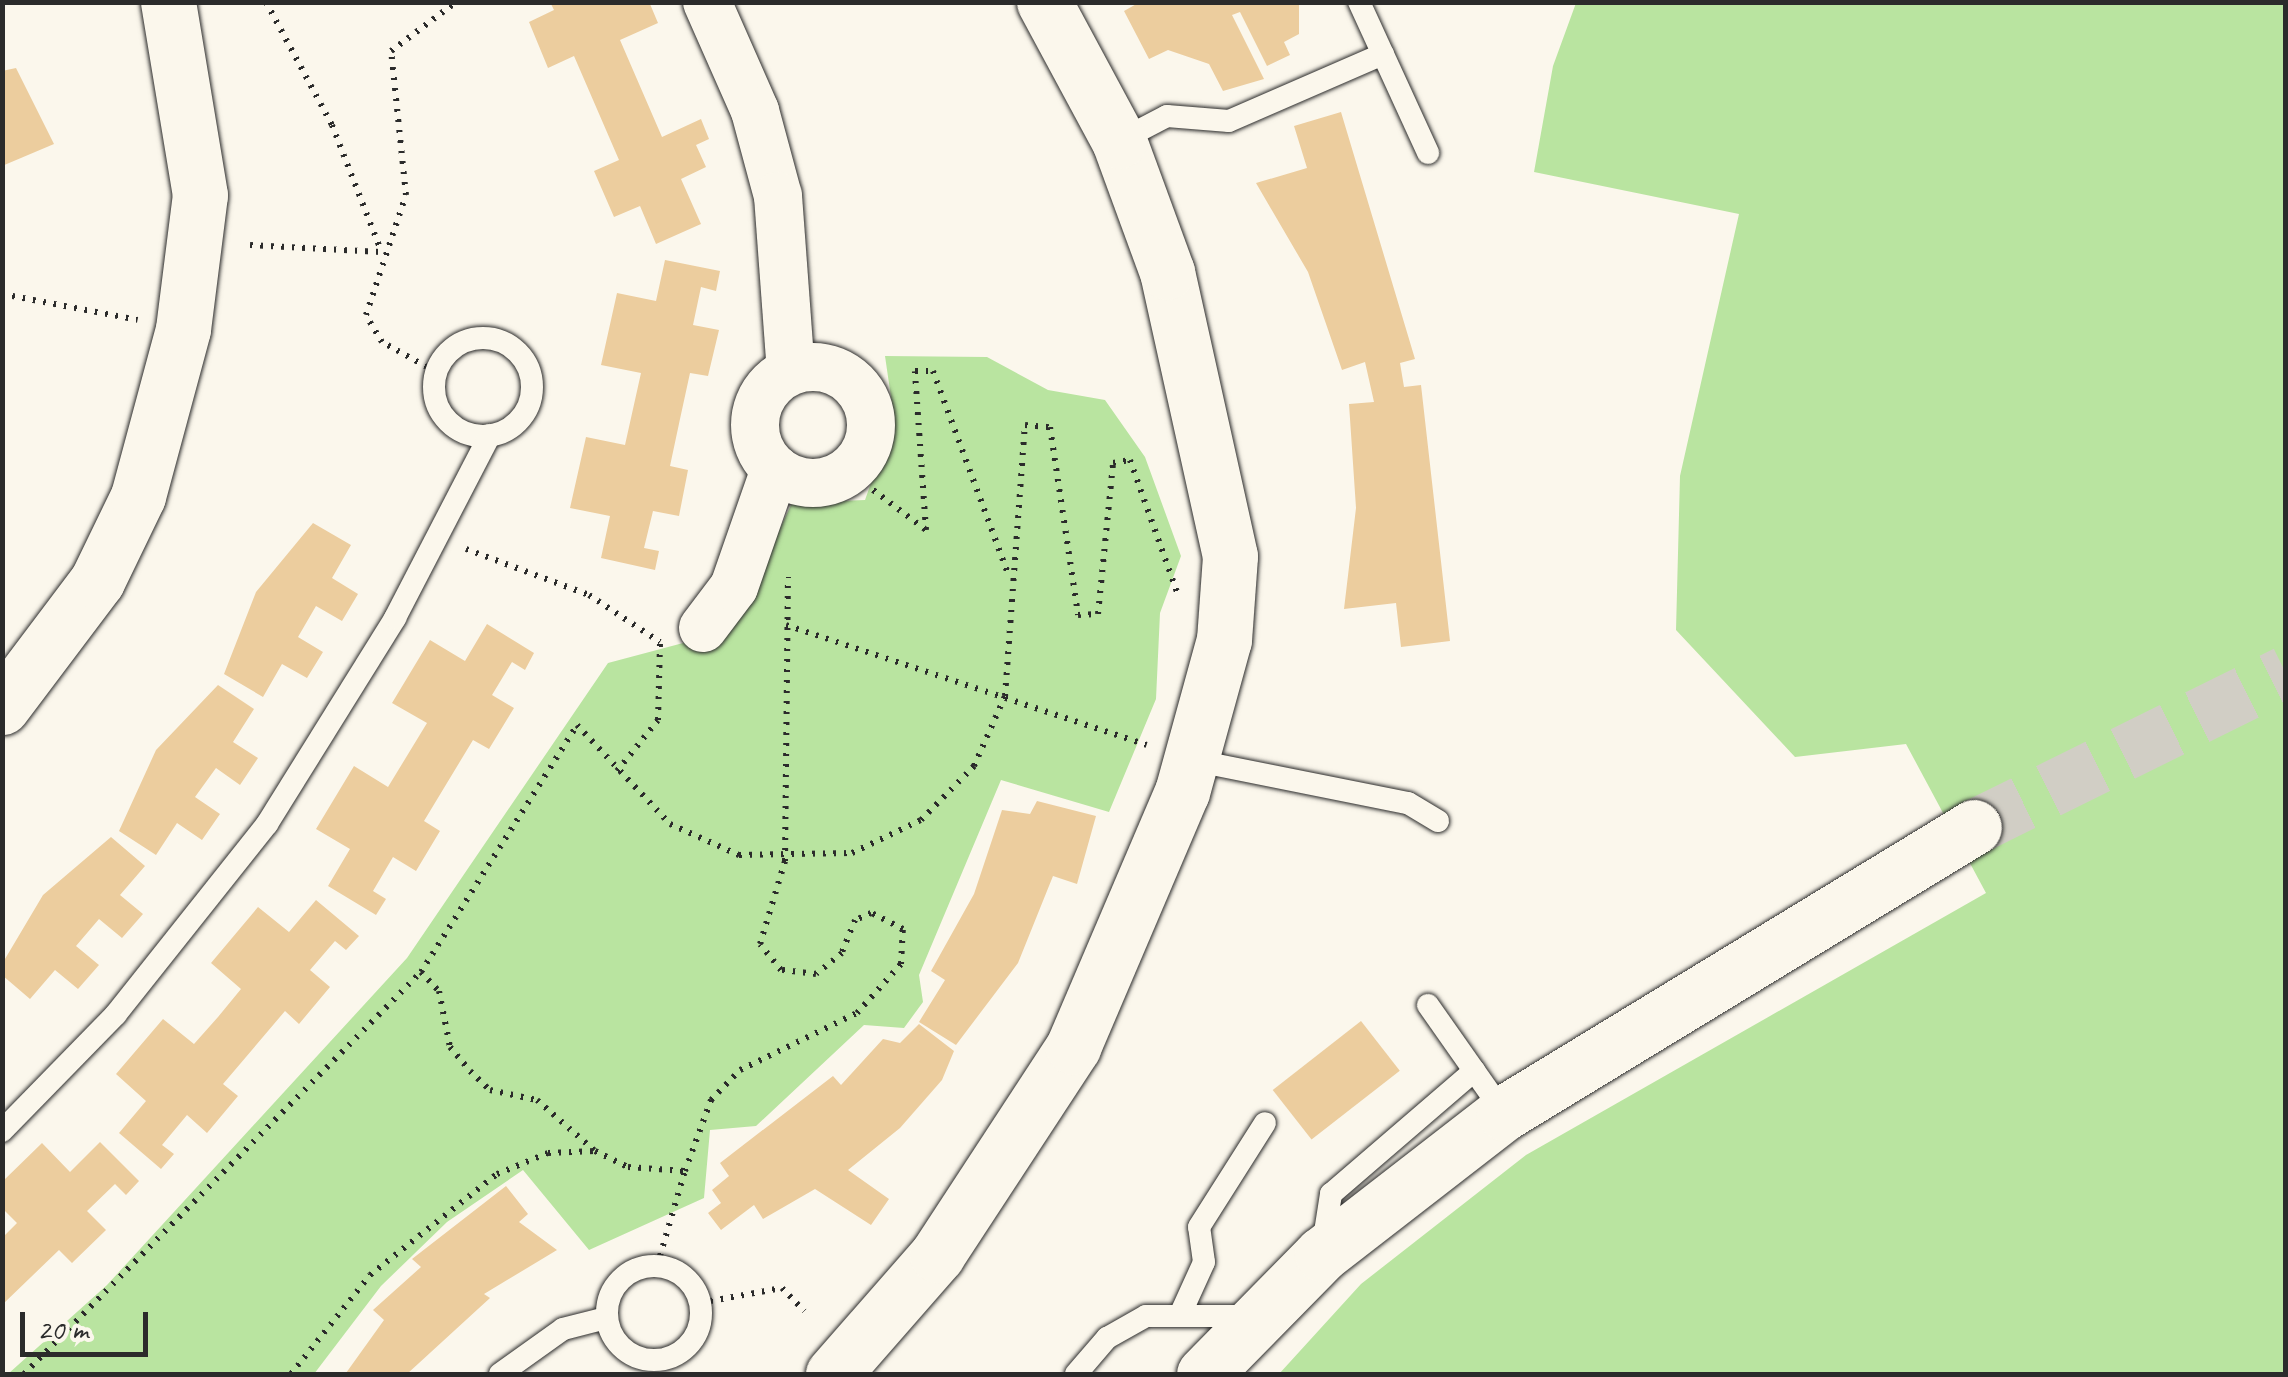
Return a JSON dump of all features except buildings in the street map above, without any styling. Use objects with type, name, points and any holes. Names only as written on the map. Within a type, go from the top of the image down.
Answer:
[{"type":"street","points":[[2,708],[97,581],[138,496],[183,329],[200,195],[168,2]]},
{"type":"street","points":[[682,635],[734,587],[774,470],[755,416],[791,370],[778,196],[755,110],[707,2]]},
{"type":"street","points":[[839,1372],[937,1255],[1073,1047],[1128,933],[1172,754],[1224,640],[1230,556],[1168,272],[1119,141],[1044,2]]},
{"type":"street","points":[[774,470],[811,483],[848,471],[869,441],[868,405],[845,376],[791,370]]},
{"type":"street","points":[[1204,1374],[1256,1316],[1489,1092],[1974,827]]},
{"type":"lane","points":[[1359,2],[1428,153]]},
{"type":"lane","points":[[1119,141],[1167,116],[1228,121],[1383,54]]},
{"type":"lane","points":[[2,1130],[116,1014],[267,824],[442,529],[490,436],[528,407],[525,361],[485,337],[454,346],[436,372],[446,420],[490,436]]},
{"type":"lane","points":[[1172,754],[1408,803],[1438,821]]},
{"type":"lane","points":[[1428,1006],[1489,1092]]},
{"type":"lane","points":[[1180,1315],[1204,1262],[1199,1227],[1265,1124]]},
{"type":"lane","points":[[657,1266],[686,1277],[700,1303],[698,1333],[661,1361],[631,1356],[606,1318],[626,1275],[657,1266]]},
{"type":"lane","points":[[1076,1374],[1107,1338],[1146,1316],[1256,1316]]},
{"type":"lane","points":[[500,1374],[563,1328],[606,1318]]},
{"type":"path","points":[[266,2],[332,125],[381,252]]},
{"type":"path","points":[[436,372],[382,342],[366,315],[381,252],[406,195],[391,51],[456,2]]},
{"type":"path","points":[[250,245],[381,252]]},
{"type":"path","points":[[2,294],[183,329]]},
{"type":"path","points":[[848,471],[926,530],[915,371],[934,372],[1011,582]]},
{"type":"path","points":[[24,1374],[421,972],[577,725],[616,772],[703,843],[786,861],[852,854],[921,820],[974,766],[1005,696],[1025,426],[1050,426],[1078,615],[1098,614],[1113,463],[1130,460],[1177,592]]},
{"type":"path","points":[[657,1266],[711,1100],[740,1070],[857,1013],[907,946],[903,929],[871,913],[854,920],[831,966],[781,970],[759,926],[786,861],[785,554],[752,527]]},
{"type":"path","points":[[442,529],[470,552],[682,635],[658,720],[616,772]]},
{"type":"path","points":[[786,625],[1172,754]]},
{"type":"path","points":[[421,972],[439,991],[450,1046],[490,1090],[546,1106],[595,1151],[628,1167],[685,1171]]},
{"type":"path","points":[[291,1374],[370,1275],[498,1174],[548,1154],[595,1151]]},
{"type":"path","points":[[700,1303],[782,1288],[804,1311]]},
{"type":"green space","points":[[1576,3],[2285,3],[2285,1374],[1279,1374],[1361,1284],[1526,1155],[1986,893],[1906,744],[1795,757],[1676,630],[1680,476],[1739,214],[1534,172],[1553,66]]},
{"type":"green space","points":[[885,356],[987,357],[1048,390],[1105,400],[1145,457],[1181,556],[1160,613],[1156,699],[1109,812],[1001,780],[919,975],[923,1002],[904,1028],[864,1025],[756,1126],[710,1130],[704,1198],[589,1250],[523,1170],[447,1222],[381,1286],[314,1374],[8,1374],[107,1285],[407,958],[608,663],[732,630],[792,503],[865,500],[894,418]]},
{"type":"tunnel","points":[[1974,827],[2286,673]]}]
